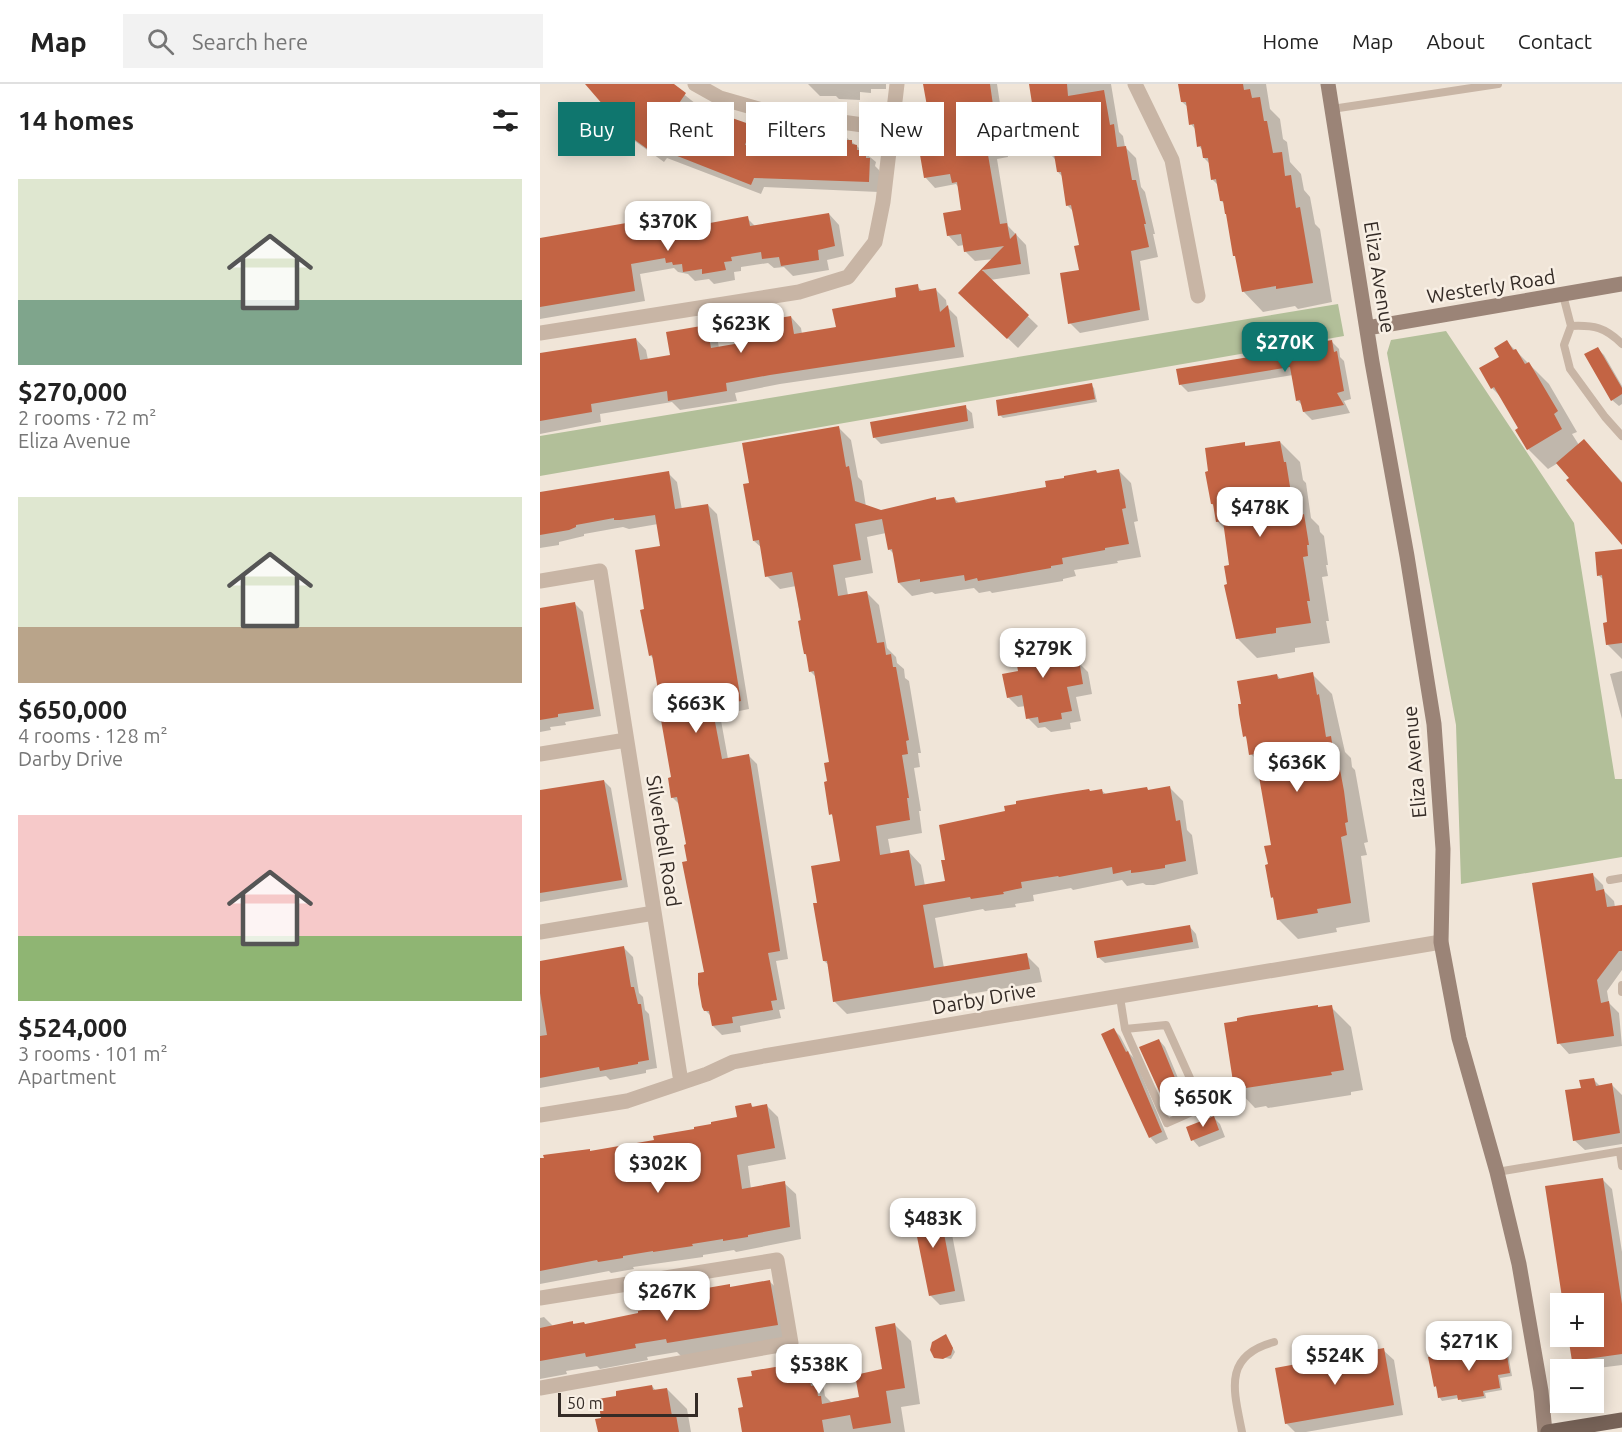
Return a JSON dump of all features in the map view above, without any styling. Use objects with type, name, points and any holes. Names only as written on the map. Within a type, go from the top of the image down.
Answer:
[{"type":"main road","points":[[1546,1432],[1622,1420]]},
{"type":"street","points":[[695,84],[720,98],[769,112],[859,124]]},
{"type":"street","points":[[895,102],[897,84]]},
{"type":"street","points":[[1135,84],[1172,160],[1198,296]]},
{"type":"street","name":"Eliza Avenue","points":[[1328,84],[1434,724],[1443,849],[1441,942],[1459,1038],[1497,1172],[1523,1286],[1546,1432]]},
{"type":"street","points":[[540,333],[799,292],[848,277],[875,242],[889,156]]},
{"type":"street","name":"Westerly Road","points":[[1367,328],[1622,284]]},
{"type":"street","name":"Silverbell Road","points":[[540,581],[600,571],[681,1082]]},
{"type":"street","points":[[540,754],[626,740]]},
{"type":"street","points":[[540,932],[654,913]]},
{"type":"street","name":"Darby Drive","points":[[540,1116],[627,1101],[707,1074],[734,1062],[764,1056],[1441,942]]},
{"type":"street","points":[[540,1298],[777,1260],[791,1343],[540,1388]]},
{"type":"lane","points":[[1332,109],[1498,84]]},
{"type":"lane","points":[[1563,295],[1571,326],[1564,345],[1570,369],[1605,417],[1622,435]]},
{"type":"lane","points":[[1571,326],[1594,325],[1615,337],[1622,344]]},
{"type":"lane","points":[[1610,880],[1622,878]]},
{"type":"lane","points":[[1622,986],[1622,992]]},
{"type":"lane","points":[[1120,997],[1125,1029],[1167,1123],[1203,1107],[1166,1025],[1125,1029]]},
{"type":"lane","points":[[1497,1172],[1621,1152],[1622,1166]]},
{"type":"lane","points":[[1242,1432],[1234,1381],[1238,1366],[1248,1354],[1263,1345],[1274,1342]]},
{"type":"green space","points":[[1338,304],[1344,336],[540,476],[540,436]]},
{"type":"green space","points":[[1446,331],[1574,523],[1615,779],[1622,779],[1622,857],[1461,884],[1456,725],[1387,353],[1391,340]]},
{"type":"building","points":[[585,84],[674,84],[686,93],[680,102],[647,102],[647,149],[635,140],[635,102],[601,102]]},
{"type":"building","points":[[923,84],[990,84],[993,102],[956,102],[956,156],[988,156],[1000,224],[1007,223],[1010,239],[1016,233],[1021,264],[982,270],[1029,315],[1007,339],[958,293],[1004,246],[964,252],[961,234],[947,236],[943,213],[961,210],[957,182],[952,183],[950,174],[924,178],[920,156],[944,156],[944,102],[926,102]]},
{"type":"building","points":[[1029,84],[1067,84],[1068,96],[1104,90],[1110,125],[1114,124],[1117,147],[1126,146],[1132,180],[1136,180],[1146,224],[1144,224],[1149,247],[1131,251],[1140,310],[1068,324],[1060,273],[1079,270],[1074,246],[1079,245],[1071,205],[1066,206],[1061,172],[1057,172],[1054,156],[1101,156],[1101,102],[1032,102]]},
{"type":"building","points":[[1178,84],[1243,84],[1244,90],[1250,89],[1252,98],[1260,97],[1273,153],[1282,152],[1285,176],[1291,175],[1296,208],[1300,207],[1313,283],[1242,292],[1223,201],[1220,201],[1216,179],[1211,180],[1208,158],[1203,158],[1201,146],[1197,147],[1194,124],[1189,125],[1186,102],[1181,102]]},
{"type":"building","points":[[734,119],[746,123],[746,156],[847,156],[847,140],[852,140],[852,144],[857,145],[859,156],[870,158],[869,182],[754,178],[751,185],[677,156],[734,156]]},
{"type":"building","points":[[829,213],[835,246],[818,250],[819,260],[781,266],[779,257],[762,259],[761,252],[731,257],[732,261],[724,262],[726,270],[702,274],[702,269],[683,272],[682,264],[666,263],[665,258],[631,264],[635,291],[540,307],[540,238],[632,222],[634,232],[698,221],[699,225],[748,216],[750,226]]},
{"type":"building","points":[[918,284],[919,291],[936,288],[940,312],[948,305],[955,347],[726,383],[727,391],[668,401],[667,391],[591,404],[592,412],[540,421],[540,353],[636,338],[640,360],[670,355],[666,332],[707,325],[711,348],[752,341],[749,323],[791,316],[794,334],[836,327],[832,309],[896,297],[895,288]]},
{"type":"building","points":[[1332,340],[1334,352],[1337,351],[1344,391],[1337,393],[1344,405],[1303,412],[1300,400],[1296,401],[1290,367],[1179,385],[1176,369],[1292,350],[1291,347]]},
{"type":"building","points":[[1507,340],[1525,364],[1529,362],[1558,411],[1554,414],[1562,429],[1527,450],[1515,430],[1518,428],[1494,387],[1491,389],[1479,368],[1499,357],[1494,348]]},
{"type":"building","points":[[1598,347],[1622,388],[1622,394],[1611,401],[1584,354]]},
{"type":"building","points":[[1092,383],[1095,399],[998,416],[996,400]]},
{"type":"building","points":[[966,405],[968,421],[873,438],[870,422]]},
{"type":"building","points":[[839,426],[855,501],[881,510],[936,497],[936,500],[954,497],[956,503],[1046,487],[1045,481],[1064,478],[1064,476],[1096,470],[1097,473],[1119,469],[1126,508],[1122,509],[1129,544],[1062,558],[1063,564],[1051,566],[1051,568],[978,581],[977,578],[965,581],[964,575],[898,583],[892,549],[888,550],[882,519],[855,524],[861,560],[833,565],[838,596],[867,591],[877,643],[884,642],[886,655],[891,654],[893,667],[896,667],[909,740],[906,741],[908,754],[902,755],[910,820],[876,826],[880,855],[909,850],[915,886],[945,881],[941,860],[945,860],[939,825],[1005,811],[1004,806],[1016,804],[1016,801],[1057,794],[1102,789],[1103,794],[1170,786],[1176,821],[1180,820],[1186,861],[1165,865],[1165,868],[1140,872],[1131,873],[1131,870],[1113,874],[1112,867],[1021,882],[1022,888],[1003,892],[1004,894],[923,905],[934,968],[1027,953],[1030,969],[833,1002],[827,961],[823,961],[813,903],[817,903],[811,866],[840,861],[824,782],[827,781],[824,763],[829,762],[814,671],[809,672],[802,644],[798,621],[801,620],[792,572],[765,577],[759,540],[753,541],[743,484],[749,483],[742,443]]},
{"type":"building","points":[[1584,439],[1622,483],[1622,545],[1566,480],[1569,478],[1556,463]]},
{"type":"building","points":[[1280,441],[1293,505],[1299,504],[1301,515],[1304,514],[1309,545],[1307,545],[1308,556],[1303,557],[1311,623],[1276,628],[1276,633],[1236,639],[1224,585],[1227,584],[1224,566],[1229,565],[1223,521],[1216,522],[1213,504],[1211,504],[1205,472],[1208,471],[1205,448],[1245,442],[1245,446]]},
{"type":"building","points":[[669,471],[675,509],[708,504],[741,701],[712,706],[722,759],[749,754],[780,951],[768,953],[777,1000],[771,1001],[773,1010],[732,1017],[733,1023],[712,1026],[709,1011],[704,1011],[702,1007],[698,984],[698,973],[704,972],[682,862],[687,861],[684,845],[686,844],[677,797],[671,798],[668,778],[671,777],[661,720],[663,719],[652,655],[649,656],[640,610],[644,609],[635,550],[660,546],[655,515],[620,520],[614,520],[614,518],[540,535],[540,492]]},
{"type":"building","points":[[1622,549],[1622,643],[1606,645],[1603,623],[1607,622],[1602,575],[1597,576],[1595,552]]},
{"type":"building","points":[[575,602],[594,709],[558,714],[558,717],[540,720],[540,608]]},
{"type":"building","points":[[1047,636],[1048,642],[1059,640],[1063,663],[1079,660],[1083,684],[1067,687],[1072,711],[1061,713],[1062,719],[1039,723],[1038,717],[1026,719],[1022,695],[1007,698],[1002,674],[1018,671],[1014,648],[1025,645],[1024,640]]},
{"type":"building","points":[[1313,672],[1326,737],[1331,736],[1333,749],[1336,748],[1344,791],[1348,822],[1345,823],[1347,835],[1341,837],[1351,903],[1317,909],[1318,913],[1277,920],[1265,865],[1268,864],[1264,846],[1271,845],[1255,754],[1249,755],[1246,736],[1243,737],[1237,681],[1277,674],[1278,679]]},
{"type":"building","points":[[604,780],[622,880],[540,893],[540,790]]},
{"type":"building","points":[[1593,873],[1596,891],[1604,889],[1607,907],[1622,905],[1622,951],[1619,951],[1597,980],[1601,1003],[1609,1001],[1614,1036],[1557,1044],[1532,883]]},
{"type":"building","points":[[1190,925],[1193,942],[1097,958],[1094,941]]},
{"type":"building","points":[[624,946],[631,987],[634,987],[638,1004],[641,1004],[649,1060],[600,1071],[599,1067],[540,1078],[540,1036],[547,1035],[540,993],[540,961]]},
{"type":"building","points":[[1318,1005],[1318,1007],[1332,1005],[1344,1070],[1331,1072],[1332,1075],[1234,1088],[1224,1023],[1237,1021],[1237,1018],[1246,1016]]},
{"type":"building","points":[[1114,1028],[1126,1052],[1128,1051],[1162,1132],[1149,1138],[1101,1034]]},
{"type":"building","points":[[1159,1039],[1182,1095],[1164,1102],[1139,1047]]},
{"type":"building","points":[[1594,1078],[1596,1086],[1612,1083],[1620,1133],[1573,1141],[1565,1090],[1581,1088],[1579,1080]]},
{"type":"building","points":[[751,1103],[752,1107],[767,1104],[775,1148],[737,1155],[742,1189],[785,1181],[790,1227],[748,1235],[748,1237],[692,1244],[693,1246],[540,1271],[540,1158],[544,1158],[543,1155],[590,1149],[590,1151],[654,1140],[653,1136],[694,1129],[694,1127],[711,1124],[711,1122],[737,1117],[735,1106]]},
{"type":"building","points":[[1214,1116],[1219,1130],[1191,1141],[1186,1127]]},
{"type":"building","points":[[1603,1178],[1622,1304],[1622,1354],[1572,1359],[1570,1347],[1604,1347],[1604,1293],[1561,1293],[1545,1186]]},
{"type":"building","points":[[938,1202],[955,1291],[929,1296],[911,1207]]},
{"type":"building","points":[[770,1280],[778,1325],[667,1343],[666,1339],[635,1344],[636,1348],[586,1357],[585,1353],[540,1361],[540,1328],[573,1321],[573,1324],[584,1322],[585,1324],[638,1313],[638,1311],[663,1306],[661,1296],[730,1284],[730,1287]]},
{"type":"building","points":[[895,1323],[905,1388],[886,1391],[891,1423],[853,1429],[850,1415],[822,1420],[824,1432],[742,1432],[738,1408],[743,1407],[737,1378],[752,1376],[751,1371],[787,1365],[788,1370],[807,1367],[811,1386],[816,1385],[822,1404],[859,1397],[855,1375],[882,1369],[875,1327]]},
{"type":"building","points":[[946,1334],[953,1348],[951,1355],[943,1359],[934,1358],[930,1350],[932,1342]]},
{"type":"building","points":[[1505,1344],[1510,1373],[1498,1375],[1500,1388],[1483,1391],[1484,1396],[1458,1400],[1457,1395],[1438,1398],[1428,1357]]},
{"type":"building","points":[[1384,1348],[1394,1405],[1285,1424],[1275,1368]]},
{"type":"building","points":[[652,1385],[653,1390],[667,1388],[672,1416],[676,1415],[679,1432],[598,1432],[595,1419],[601,1418],[598,1399],[616,1396],[616,1391]]}]
